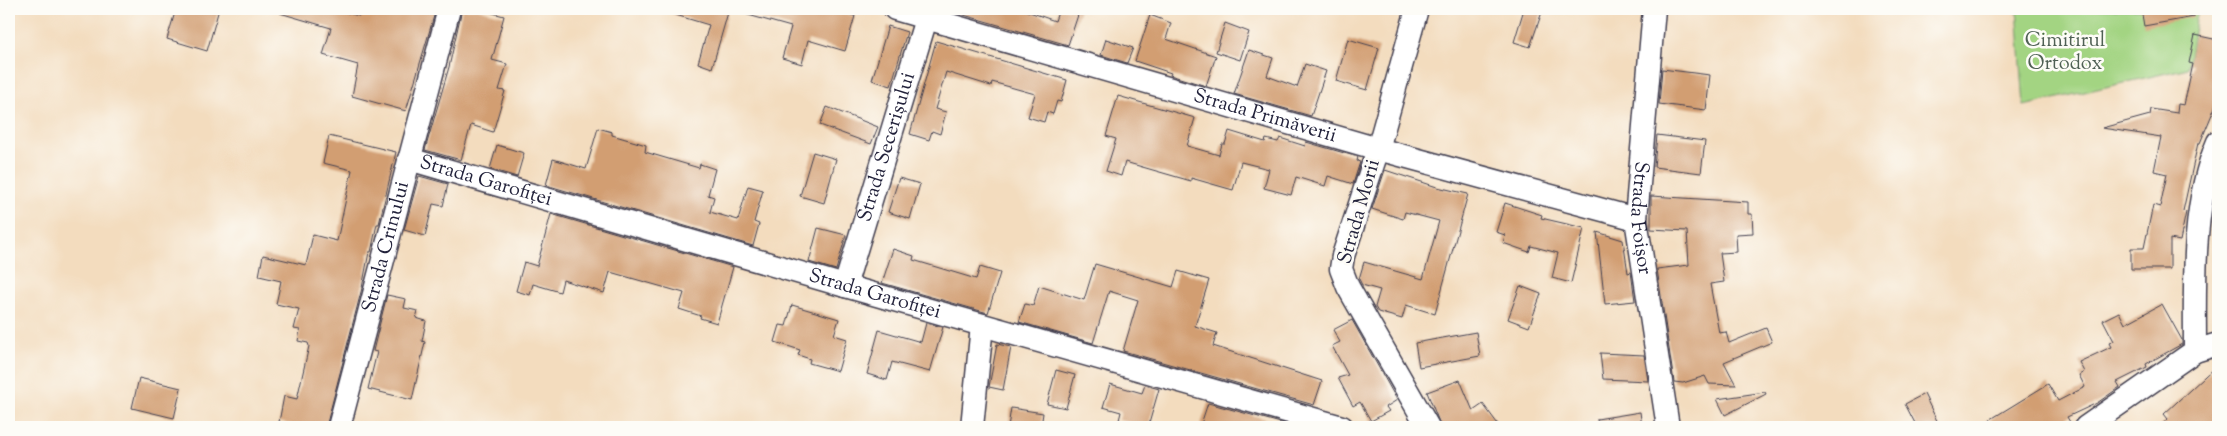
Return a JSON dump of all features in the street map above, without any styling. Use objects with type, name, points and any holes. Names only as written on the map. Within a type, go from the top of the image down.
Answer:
[{"type":"street","name":"Strada Crinului","points":[[339,427],[449,9]]},
{"type":"street","name":"Strada Primăverii","points":[[895,9],[928,13],[1378,149],[1636,219]]},
{"type":"street","name":"Strada Morii","points":[[1417,9],[1378,149],[1343,256],[1341,269],[1348,286],[1428,427]]},
{"type":"street","name":"Strada Foișor","points":[[1654,9],[1636,219],[1668,427]]},
{"type":"street","name":"Strada Secerișului","points":[[845,286],[928,13]]},
{"type":"street","points":[[2195,351],[2195,259],[2200,208],[2218,142]]},
{"type":"street","name":"Strada Garofiței","points":[[410,159],[845,286],[1342,427]]},
{"type":"street","points":[[972,427],[982,325]]},
{"type":"street","points":[[2096,424],[2195,351],[2218,344]]},
{"type":"green space","name":"Cimitirul Ortodox","points":[[2017,9],[2198,9],[2188,68],[2024,106]]},
{"type":"building","points":[[176,9],[219,9],[207,51],[167,39]]},
{"type":"building","points":[[280,9],[333,9],[359,16],[360,9],[436,9],[406,111],[352,96],[358,65],[323,55],[331,28],[280,13]]},
{"type":"building","points":[[462,9],[478,9],[504,16],[492,60],[507,64],[499,90],[505,91],[493,132],[471,125],[461,160],[425,150],[449,67]]},
{"type":"building","points":[[670,9],[729,9],[712,68],[698,63],[709,25],[669,13]]},
{"type":"building","points":[[742,9],[828,9],[855,16],[845,51],[808,40],[802,64],[782,58],[791,27],[741,13]]},
{"type":"building","points":[[943,9],[1021,9],[1055,21],[1059,9],[1080,9],[1068,45]]},
{"type":"building","points":[[1524,9],[1543,9],[1530,47],[1514,42]]},
{"type":"building","points":[[2141,9],[2193,9],[2194,17],[2144,26]]},
{"type":"building","points":[[1150,15],[1171,23],[1166,39],[1216,56],[1206,86],[1170,75],[1171,73],[1135,61]]},
{"type":"building","points":[[1225,23],[1249,32],[1240,60],[1216,52]]},
{"type":"building","points":[[888,26],[907,32],[891,86],[872,80]]},
{"type":"building","points":[[2195,35],[2218,40],[2218,90],[2215,107],[2200,143],[2198,143],[2183,211],[2186,212],[2180,241],[2170,239],[2170,269],[2131,269],[2131,248],[2144,248],[2153,205],[2160,207],[2167,174],[2154,171],[2161,137],[2102,128],[2150,115],[2151,109],[2177,113],[2178,104],[2184,105],[2193,64],[2189,63]]},
{"type":"building","points":[[1106,39],[1133,48],[1127,63],[1101,55]]},
{"type":"building","points":[[1348,39],[1379,48],[1367,90],[1336,81]]},
{"type":"building","points":[[936,41],[1067,80],[1061,102],[1057,101],[1053,114],[1047,112],[1044,122],[1028,117],[1035,94],[992,82],[991,86],[946,72],[935,109],[946,112],[940,134],[932,131],[929,140],[910,134]]},
{"type":"building","points":[[1249,50],[1273,58],[1267,76],[1297,87],[1305,64],[1326,71],[1311,116],[1234,94]]},
{"type":"building","points":[[1662,69],[1710,75],[1706,110],[1659,104]]},
{"type":"building","points":[[1118,96],[1195,118],[1187,146],[1219,155],[1229,131],[1265,142],[1266,139],[1278,142],[1280,138],[1305,146],[1306,142],[1358,157],[1357,161],[1360,162],[1353,184],[1328,176],[1325,186],[1296,177],[1291,195],[1264,188],[1269,169],[1241,162],[1233,190],[1191,178],[1191,181],[1125,162],[1121,176],[1106,171],[1116,139],[1106,136]]},
{"type":"building","points":[[827,107],[878,127],[871,144],[820,125]]},
{"type":"building","points":[[598,128],[612,132],[612,135],[646,145],[645,152],[699,168],[700,164],[715,169],[708,195],[714,197],[710,212],[738,220],[748,186],[763,190],[754,222],[759,224],[753,246],[546,185],[553,159],[586,169]]},
{"type":"building","points":[[1657,135],[1705,141],[1701,173],[1654,167]]},
{"type":"building","points":[[329,136],[396,152],[326,427],[303,427],[279,422],[284,396],[297,399],[309,346],[308,343],[298,341],[300,330],[294,329],[299,309],[276,304],[281,281],[259,276],[263,255],[306,265],[313,235],[337,241],[352,170],[323,163]]},
{"type":"building","points":[[497,145],[524,153],[517,177],[490,169]]},
{"type":"building","points":[[813,152],[836,159],[824,203],[800,196]]},
{"type":"building","points":[[1385,170],[1437,187],[1468,194],[1435,314],[1406,305],[1402,319],[1378,312],[1375,307],[1380,290],[1362,285],[1359,279],[1364,262],[1423,279],[1439,221],[1405,212],[1403,219],[1372,209]]},
{"type":"building","points":[[419,176],[448,184],[443,206],[433,204],[425,236],[404,230]]},
{"type":"building","points":[[899,178],[920,184],[910,219],[888,212]]},
{"type":"building","points":[[1651,196],[1748,202],[1748,214],[1752,214],[1753,233],[1736,234],[1737,252],[1720,253],[1724,282],[1710,284],[1719,333],[1726,332],[1729,343],[1766,328],[1772,342],[1724,362],[1736,385],[1709,384],[1705,376],[1683,383],[1674,382],[1657,269],[1689,265],[1687,231],[1651,229]]},
{"type":"building","points":[[1505,203],[1542,215],[1541,218],[1584,228],[1571,283],[1552,278],[1558,253],[1531,246],[1529,252],[1503,243],[1505,235],[1496,232]]},
{"type":"building","points":[[551,214],[733,267],[717,323],[679,309],[684,293],[610,272],[604,293],[563,280],[560,292],[533,284],[530,295],[516,291],[524,262],[537,266]]},
{"type":"building","points":[[818,228],[846,235],[836,270],[809,262]]},
{"type":"building","points":[[1597,232],[1623,240],[1628,273],[1631,272],[1635,301],[1605,304]]},
{"type":"building","points":[[893,249],[914,256],[913,260],[976,279],[980,267],[1000,273],[988,313],[882,283]]},
{"type":"building","points":[[1095,264],[1173,287],[1178,271],[1209,280],[1195,326],[1217,333],[1213,346],[1322,381],[1314,405],[1123,351],[1138,300],[1109,291],[1093,343],[1019,322],[1025,304],[1033,306],[1039,286],[1084,300]]},
{"type":"building","points":[[1520,286],[1541,294],[1529,327],[1508,319]]},
{"type":"building","points":[[387,295],[406,299],[404,308],[418,311],[416,318],[426,321],[422,341],[425,342],[412,400],[368,389],[377,352],[373,351]]},
{"type":"building","points":[[2162,304],[2182,340],[2182,344],[2146,364],[2147,367],[2117,382],[2120,387],[2097,403],[2067,417],[2070,422],[2062,427],[1978,427],[2048,384],[2058,401],[2085,387],[2079,375],[2084,372],[2079,362],[2111,347],[2109,343],[2114,341],[2103,320],[2119,312],[2125,324]]},
{"type":"building","points":[[792,305],[839,319],[834,335],[847,339],[838,371],[809,363],[810,359],[798,355],[800,350],[775,342],[780,325],[786,326]]},
{"type":"building","points":[[1352,320],[1397,400],[1386,407],[1389,411],[1371,421],[1360,402],[1353,406],[1338,378],[1348,375],[1332,346],[1340,342],[1333,330]]},
{"type":"building","points":[[926,323],[943,327],[930,372],[892,362],[887,380],[867,374],[879,330],[921,342]]},
{"type":"building","points":[[1476,332],[1480,356],[1419,367],[1415,343]]},
{"type":"building","points":[[997,344],[1011,347],[1003,390],[989,387]]},
{"type":"building","points":[[1600,353],[1644,355],[1648,381],[1603,379]]},
{"type":"building","points":[[2218,364],[2218,423],[2214,427],[2159,427],[2168,419],[2164,414]]},
{"type":"building","points":[[1056,370],[1075,375],[1066,408],[1047,404]]},
{"type":"building","points":[[139,378],[181,388],[174,418],[132,408]]},
{"type":"building","points":[[1460,380],[1473,411],[1483,404],[1500,427],[1441,427],[1427,392]]},
{"type":"building","points":[[1110,384],[1142,393],[1145,385],[1159,389],[1148,427],[1119,420],[1121,412],[1103,407]]},
{"type":"building","points":[[1765,392],[1766,394],[1725,415],[1717,399]]},
{"type":"building","points":[[1924,394],[1940,427],[1917,427],[1905,404]]},
{"type":"building","points":[[1208,403],[1295,427],[1200,427]]},
{"type":"building","points":[[1011,408],[1043,413],[1041,427],[1008,427]]},
{"type":"building","points":[[1640,412],[1642,427],[1598,427],[1597,419]]}]
